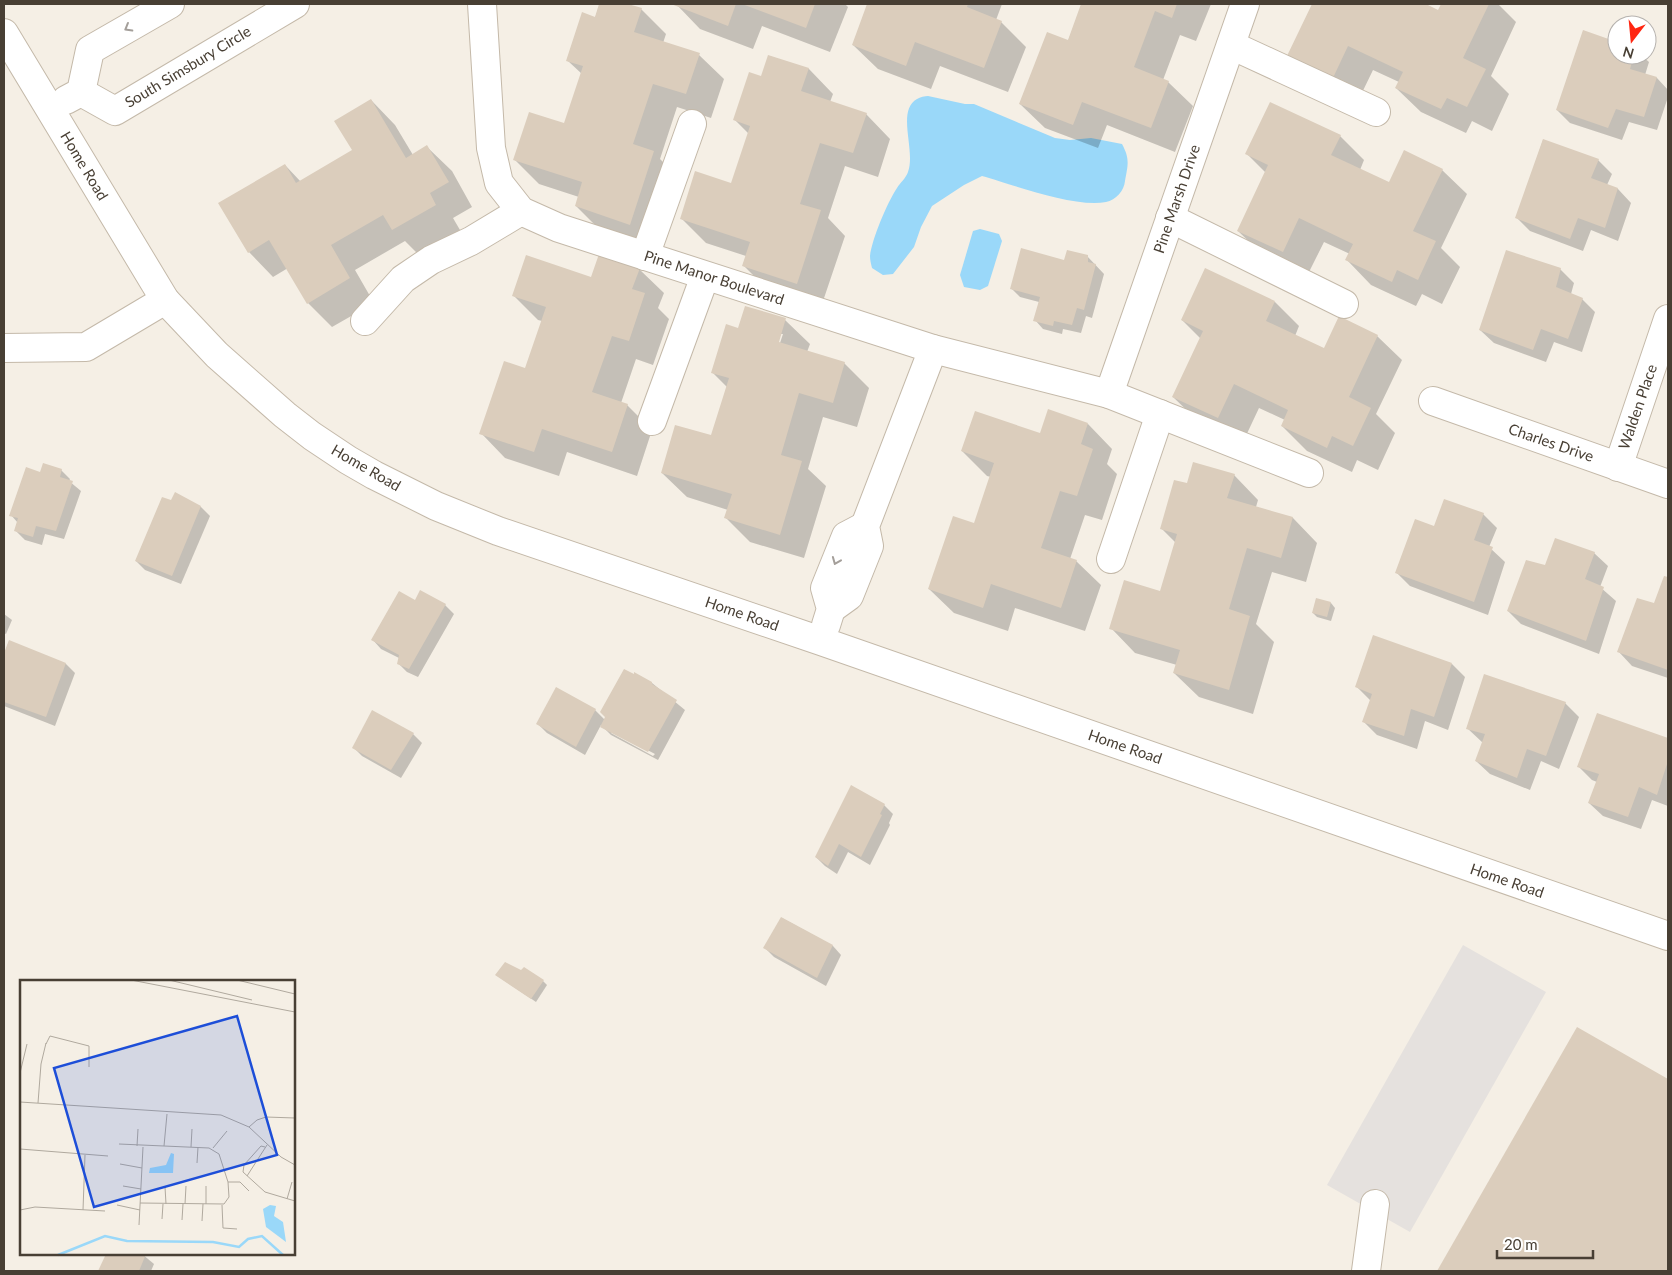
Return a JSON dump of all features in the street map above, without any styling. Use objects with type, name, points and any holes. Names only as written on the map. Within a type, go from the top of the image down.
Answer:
[{"type":"street","points":[[50,110],[81,92],[90,50],[170,4]]},
{"type":"street","name":"South Simsbury Circle","points":[[81,92],[115,111],[295,4]]},
{"type":"street","name":"Pine Manor Boulevard","points":[[482,4],[491,148],[499,183],[521,211],[559,228],[933,349]]},
{"type":"street","name":"Pine Marsh Drive","points":[[1108,394],[1246,4]]},
{"type":"street","name":"Home Road","points":[[4,33],[165,300],[217,354],[285,415],[348,460],[436,506],[498,531],[821,641],[1668,936]]},
{"type":"street","points":[[1231,45],[1376,112]]},
{"type":"street","points":[[645,256],[692,124]]},
{"type":"street","points":[[365,321],[403,279],[431,260],[471,240],[521,211]]},
{"type":"street","points":[[1170,218],[1344,304]]},
{"type":"street","points":[[652,422],[705,276]]},
{"type":"street","points":[[4,348],[86,347],[165,300]]},
{"type":"street","name":"Walden Place","points":[[1618,467],[1668,319]]},
{"type":"street","points":[[821,641],[831,609],[825,588],[846,536],[865,526],[933,349],[1108,394],[1309,474]]},
{"type":"street","name":"Charles Drive","points":[[1433,401],[1668,484]]},
{"type":"street","points":[[1111,559],[1160,414]]},
{"type":"street","points":[[1366,1271],[1375,1204]]},
{"type":"shaded area","points":[[1463,945],[1546,992],[1410,1232],[1327,1185]]},
{"type":"water","points":[[928,96],[965,104],[974,104],[1055,138],[1070,140],[1091,138],[1122,144],[1128,162],[1123,188],[1110,201],[1078,202],[1044,195],[982,176],[964,185],[932,206],[921,227],[914,247],[893,274],[883,275],[872,268],[871,249],[889,203],[908,172],[910,153],[908,112],[911,105],[917,99]]},
{"type":"water","points":[[980,229],[999,234],[1002,241],[988,286],[980,290],[964,287],[960,275],[973,231]]},
{"type":"building","points":[[599,4],[628,4],[642,8],[634,32],[700,53],[686,94],[653,84],[633,144],[654,151],[630,225],[575,206],[582,182],[513,160],[529,112],[564,123],[583,66],[566,61],[582,12],[595,17]]},
{"type":"building","points":[[671,4],[736,4],[728,26]]},
{"type":"building","points":[[742,4],[815,4],[806,28]]},
{"type":"building","points":[[867,4],[968,4],[967,7],[1002,21],[984,68],[915,42],[906,66],[852,45]]},
{"type":"building","points":[[1081,4],[1177,4],[1172,18],[1155,11],[1134,67],[1169,81],[1151,128],[1082,102],[1073,125],[1019,104],[1047,32],[1068,40]]},
{"type":"building","points":[[1312,4],[1426,4],[1438,10],[1441,4],[1489,4],[1463,58],[1486,69],[1467,107],[1447,98],[1441,109],[1395,88],[1403,72],[1348,46],[1332,80],[1286,58]]},
{"type":"building","points":[[1583,30],[1607,38],[1607,65],[1631,65],[1630,69],[1657,77],[1644,117],[1616,109],[1608,128],[1556,110]]},
{"type":"building","points":[[768,55],[809,68],[801,91],[867,113],[853,153],[820,143],[800,204],[821,210],[797,284],[742,266],[750,242],[680,219],[695,171],[731,183],[750,126],[733,120],[749,72],[761,76]]},
{"type":"building","points":[[371,99],[406,158],[427,145],[449,182],[430,193],[436,205],[392,230],[383,215],[331,245],[350,278],[307,304],[269,240],[248,253],[218,203],[285,164],[296,183],[352,150],[334,121]]},
{"type":"building","points":[[1270,102],[1341,135],[1331,155],[1389,182],[1404,150],[1443,169],[1413,231],[1436,241],[1418,280],[1397,270],[1392,282],[1345,260],[1353,244],[1299,218],[1283,252],[1237,231],[1268,165],[1245,154]]},
{"type":"building","points":[[1543,139],[1599,159],[1591,178],[1618,188],[1605,228],[1578,218],[1570,239],[1515,218]]},
{"type":"building","points":[[1021,248],[1064,260],[1067,250],[1088,255],[1088,262],[1096,264],[1084,310],[1077,308],[1072,325],[1054,321],[1053,326],[1033,321],[1040,297],[1010,289]]},
{"type":"building","points":[[1506,250],[1561,268],[1556,287],[1583,298],[1568,339],[1541,329],[1533,350],[1479,330]]},
{"type":"building","points":[[599,254],[640,268],[632,289],[645,293],[629,341],[612,336],[592,392],[628,404],[612,452],[542,429],[534,452],[479,434],[504,361],[525,368],[546,307],[512,296],[526,255],[591,277]]},
{"type":"building","points":[[1205,268],[1275,301],[1266,321],[1324,348],[1339,316],[1378,335],[1349,397],[1371,408],[1353,446],[1332,436],[1327,448],[1281,426],[1288,410],[1234,384],[1218,418],[1172,397],[1203,331],[1181,320]]},
{"type":"building","points":[[745,306],[786,318],[779,342],[845,362],[833,403],[799,393],[781,455],[802,461],[780,535],[724,518],[732,494],[661,473],[675,425],[711,435],[729,378],[711,373],[726,324],[738,328]]},
{"type":"building","points":[[1048,409],[1088,423],[1081,444],[1093,449],[1077,496],[1060,491],[1041,548],[1077,560],[1061,608],[991,584],[983,608],[928,589],[953,516],[974,523],[994,463],[961,451],[975,411],[1040,433]]},
{"type":"building","points":[[1193,462],[1235,474],[1227,498],[1293,517],[1281,558],[1247,548],[1229,609],[1250,616],[1229,690],[1173,673],[1180,650],[1109,629],[1124,580],[1160,591],[1177,534],[1160,529],[1174,480],[1187,483]]},
{"type":"building","points":[[43,463],[62,469],[60,477],[73,481],[56,531],[36,526],[33,537],[14,531],[18,518],[9,516],[26,467],[40,472]]},
{"type":"building","points":[[175,492],[201,506],[172,576],[135,561],[162,497],[171,500]]},
{"type":"building","points":[[1444,499],[1484,513],[1474,540],[1493,547],[1474,602],[1395,573],[1415,519],[1434,526]]},
{"type":"building","points":[[1555,538],[1595,552],[1585,579],[1604,587],[1586,641],[1507,611],[1526,560],[1545,565]]},
{"type":"building","points":[[1664,576],[1668,577],[1668,670],[1617,652],[1637,598],[1654,603]]},
{"type":"building","points":[[420,590],[446,604],[409,669],[397,664],[399,655],[371,640],[399,591],[415,600]]},
{"type":"building","points":[[1316,598],[1331,602],[1327,617],[1312,613]]},
{"type":"building","points":[[1373,635],[1452,663],[1434,717],[1411,709],[1404,736],[1362,722],[1372,694],[1355,687]]},
{"type":"building","points":[[9,640],[66,663],[46,717],[4,702],[4,653]]},
{"type":"building","points":[[624,669],[652,682],[652,684],[677,700],[648,752],[600,727],[605,717],[600,712]]},
{"type":"building","points":[[1484,674],[1566,702],[1546,756],[1527,749],[1517,778],[1475,761],[1485,734],[1466,729]]},
{"type":"building","points":[[556,687],[596,709],[576,747],[536,724]]},
{"type":"building","points":[[372,710],[414,733],[391,770],[352,748]]},
{"type":"building","points":[[1597,713],[1668,738],[1668,761],[1657,795],[1639,787],[1628,817],[1588,803],[1599,774],[1577,767]]},
{"type":"building","points":[[851,785],[885,804],[880,814],[882,815],[861,857],[839,844],[828,866],[815,857]]},
{"type":"building","points":[[781,917],[833,945],[817,978],[763,948]]},
{"type":"building","points":[[505,962],[521,970],[524,967],[544,980],[531,999],[495,975]]},
{"type":"building","points":[[1577,1027],[1668,1079],[1668,1271],[1437,1271]]},
{"type":"building","points":[[106,1255],[146,1255],[139,1271],[98,1271]]}]
